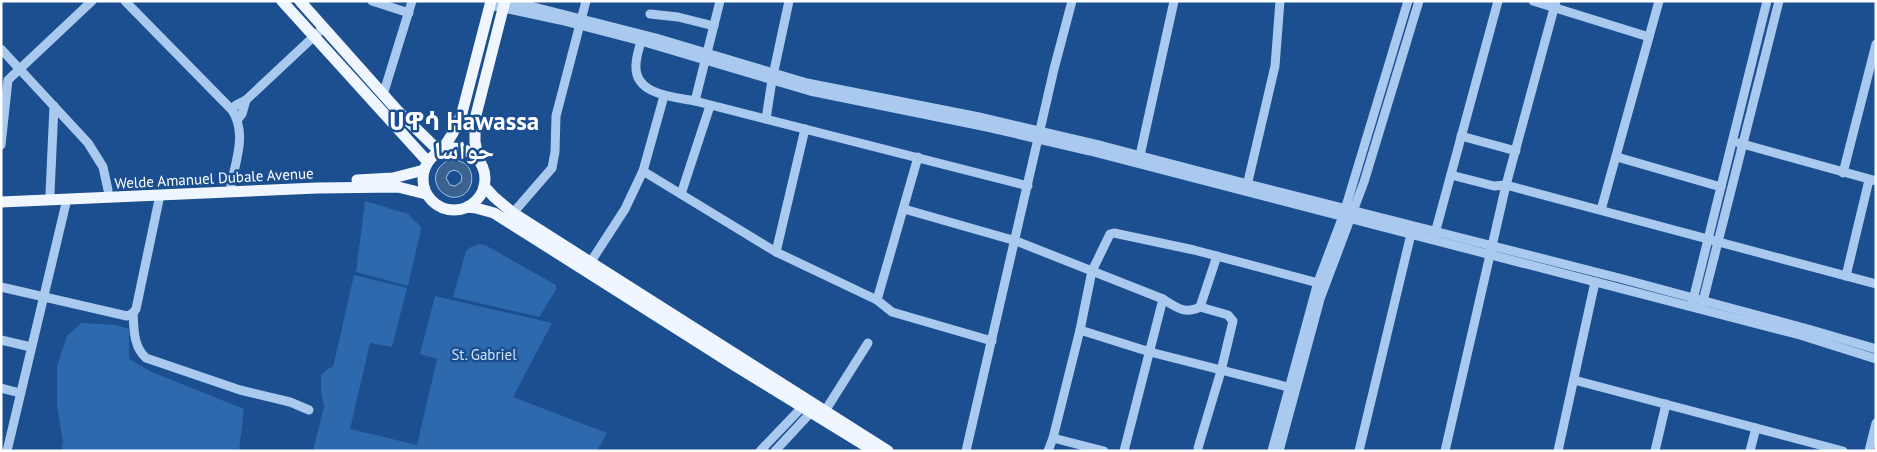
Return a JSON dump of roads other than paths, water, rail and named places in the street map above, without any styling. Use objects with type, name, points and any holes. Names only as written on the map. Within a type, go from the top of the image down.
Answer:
[{"type":"main road","points":[[282,1],[315,36],[426,166]]},
{"type":"main road","points":[[300,1],[423,136],[441,151],[460,148],[471,153],[479,161]]},
{"type":"main road","points":[[1,196],[393,178],[426,166],[441,151],[454,133],[462,112],[490,3]]},
{"type":"main road","points":[[467,208],[478,198],[484,186],[484,173],[475,142],[475,119],[506,3]]},
{"type":"main road","points":[[423,136],[439,140],[454,133]]},
{"type":"main road","points":[[426,166],[423,182],[426,194],[434,203],[444,209],[476,208],[494,213],[813,408],[888,451]]},
{"type":"main road","points":[[484,186],[494,198],[513,213],[813,408],[874,451]]},
{"type":"main road","name":"Welde Amanuel Dubale Avenue","points":[[1,202],[318,188],[398,187],[426,194]]},
{"type":"street","points":[[1,145],[5,79],[20,70],[92,1]]},
{"type":"street","points":[[125,1],[232,110],[238,119],[240,136],[231,185]]},
{"type":"street","points":[[372,1],[409,13]]},
{"type":"street","points":[[384,95],[412,1]]},
{"type":"street","points":[[513,213],[552,168],[555,152],[556,116],[586,1]]},
{"type":"street","points":[[695,101],[720,1]]},
{"type":"street","points":[[766,119],[789,1]]},
{"type":"street","points":[[966,451],[1054,69],[1072,1]]},
{"type":"street","points":[[1139,159],[1174,1]]},
{"type":"street","points":[[1247,188],[1275,66],[1280,1]]},
{"type":"street","points":[[1348,213],[1408,1]]},
{"type":"street","points":[[1272,451],[1288,387],[1321,284],[1394,85],[1419,1]]},
{"type":"street","points":[[1434,236],[1498,1]]},
{"type":"street","points":[[1533,1],[1555,5],[1649,37]]},
{"type":"street","points":[[1602,210],[1659,1]]},
{"type":"street","points":[[1692,303],[1767,1]]},
{"type":"street","points":[[1702,306],[1780,1]]},
{"type":"street","points":[[490,3],[506,3],[581,22],[862,102],[987,127],[1039,135],[1139,159],[1692,303],[1876,359]]},
{"type":"street","points":[[1445,451],[1506,185],[1555,5]]},
{"type":"street","points":[[650,14],[678,17],[714,26]]},
{"type":"street","points":[[581,22],[641,41],[706,57]]},
{"type":"street","points":[[232,110],[236,105],[246,100],[324,27]]},
{"type":"street","points":[[641,41],[636,65],[640,82],[664,96],[695,101],[806,128],[1028,186]]},
{"type":"street","points":[[1843,173],[1874,60],[1876,44]]},
{"type":"street","points":[[1,49],[98,157],[103,167],[108,190]]},
{"type":"street","points":[[1748,79],[1760,81]]},
{"type":"street","points":[[1384,82],[1394,85]]},
{"type":"street","points":[[590,263],[625,209],[643,171],[664,96]]},
{"type":"street","points":[[238,119],[242,114],[246,100]]},
{"type":"street","points":[[50,193],[54,106]]},
{"type":"street","points":[[681,194],[710,106]]},
{"type":"street","points":[[776,252],[806,128]]},
{"type":"street","points":[[1461,136],[1516,151]]},
{"type":"street","points":[[1732,141],[1872,180],[1846,276]]},
{"type":"street","points":[[877,300],[918,157]]},
{"type":"street","points":[[1617,157],[1721,187]]},
{"type":"street","points":[[643,171],[776,252],[877,300],[892,312],[992,341]]},
{"type":"street","points":[[1451,175],[1494,186],[1506,185],[1876,284]]},
{"type":"street","points":[[1,287],[127,316],[133,313],[136,309],[160,195]]},
{"type":"street","points":[[6,451],[6,438],[20,393],[67,199]]},
{"type":"street","points":[[904,209],[1016,240],[1163,300],[1185,311],[1200,307],[1228,315],[1232,319],[1222,371],[1198,448]]},
{"type":"street","points":[[1348,213],[1411,234],[1434,236]]},
{"type":"street","points":[[1048,451],[1053,438],[1080,330],[1092,271],[1109,235],[1114,233],[1194,250],[1321,284]]},
{"type":"street","points":[[1359,451],[1411,234]]},
{"type":"street","points":[[1491,250],[1595,282],[1692,303]]},
{"type":"street","points":[[1200,307],[1217,256]]},
{"type":"street","points":[[1558,451],[1595,282]]},
{"type":"street","points":[[1279,451],[1321,284]]},
{"type":"street","points":[[1124,451],[1163,300]]},
{"type":"street","points":[[1702,306],[1808,329],[1876,349]]},
{"type":"street","points":[[133,313],[135,338],[139,351],[146,358],[240,390],[290,402],[309,410]]},
{"type":"street","points":[[1080,330],[1150,352],[1288,387]]},
{"type":"street","points":[[1,340],[31,347]]},
{"type":"street","points":[[775,451],[868,343]]},
{"type":"street","points":[[1574,380],[1843,451]]},
{"type":"street","points":[[1,388],[20,393]]},
{"type":"street","points":[[1655,451],[1666,404]]},
{"type":"street","points":[[760,451],[813,408]]},
{"type":"street","points":[[1869,451],[1876,423]]},
{"type":"street","points":[[1750,451],[1756,428]]},
{"type":"street","points":[[1053,438],[1104,451]]},
{"type":"district","name":"ሀዋሳ Hawassa حواسا","points":[[464,136]]},
{"type":"park label","name":"St. Gabriel","points":[[484,354]]}]
